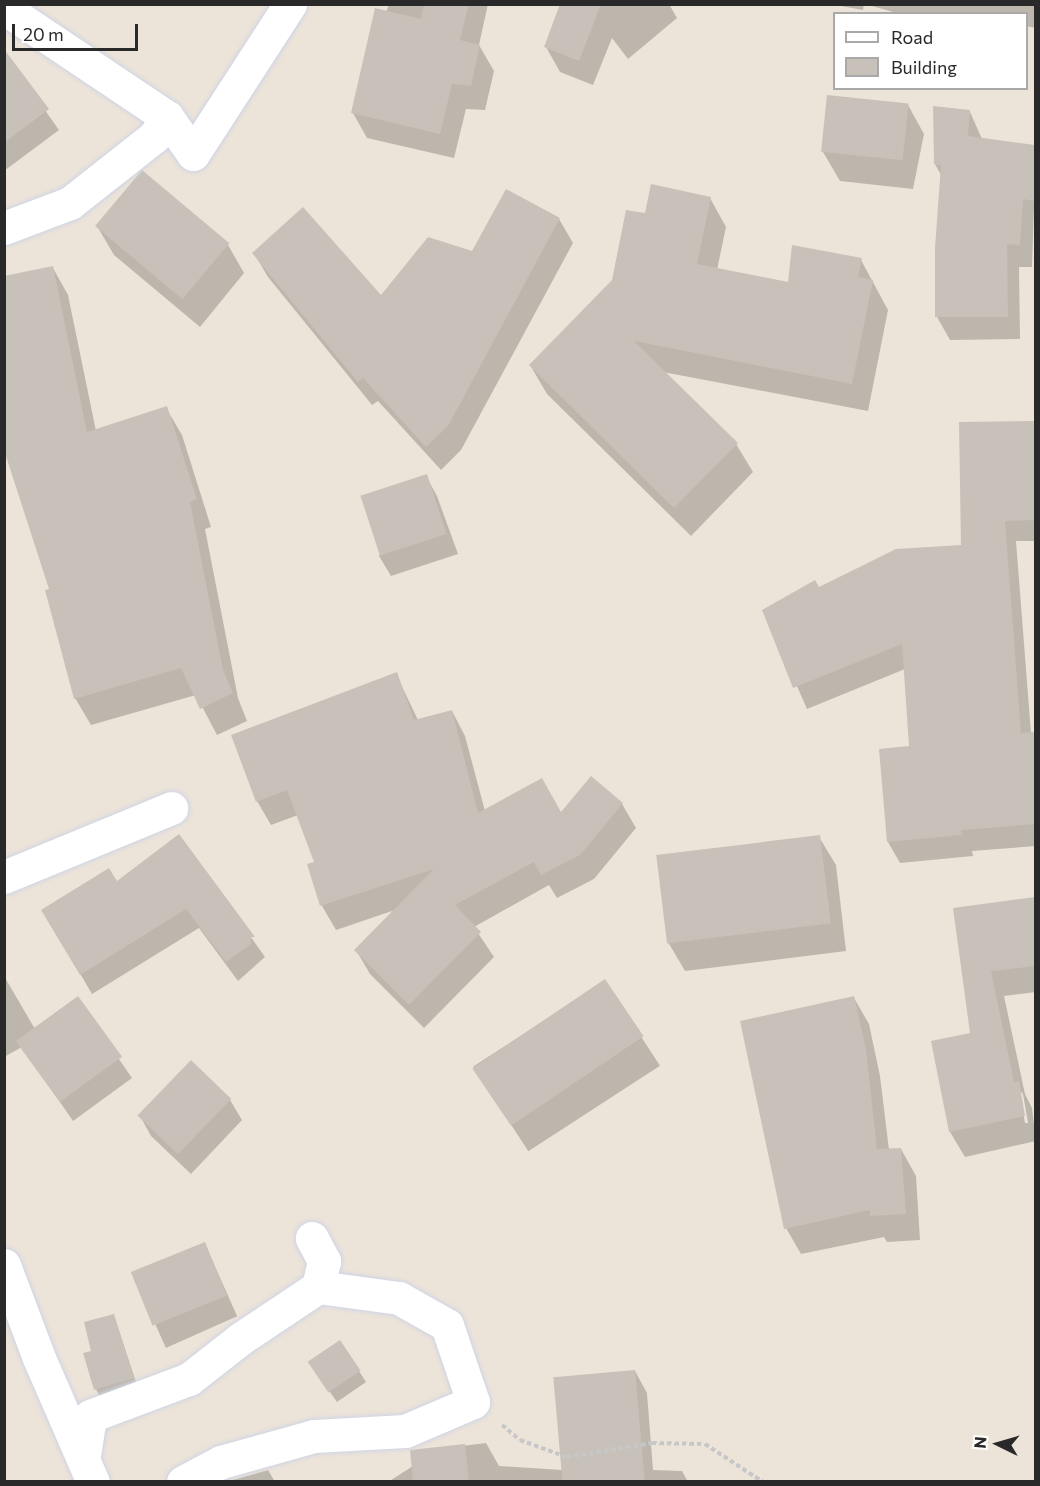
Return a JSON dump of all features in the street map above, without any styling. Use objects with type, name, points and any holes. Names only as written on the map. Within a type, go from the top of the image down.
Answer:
[{"type":"street","points":[[4,8],[167,117],[194,154],[290,4]]},
{"type":"street","points":[[4,228],[70,203],[154,137],[167,117]]},
{"type":"street","points":[[4,877],[171,808]]},
{"type":"street","points":[[312,1238],[324,1260],[318,1287]]},
{"type":"street","points":[[4,1265],[39,1358],[88,1468]]},
{"type":"street","points":[[88,1468],[90,1416],[189,1379],[240,1339],[318,1287],[399,1298],[447,1324],[473,1402],[405,1431],[315,1436],[221,1462],[183,1482]]},
{"type":"path","points":[[473,1402],[520,1440],[567,1457],[652,1443],[705,1444],[763,1482]]},
{"type":"building","points":[[424,4],[469,4],[460,40],[480,45],[471,86],[452,84],[440,134],[351,113],[375,8],[421,19]]},
{"type":"building","points":[[560,4],[601,4],[579,61],[544,47]]},
{"type":"building","points":[[4,49],[49,109],[4,143]]},
{"type":"building","points":[[827,95],[909,104],[903,160],[821,152]]},
{"type":"building","points":[[933,106],[970,110],[968,136],[1035,145],[1035,201],[1023,199],[1020,245],[1007,244],[1008,317],[935,317],[935,248],[941,165],[934,164]]},
{"type":"building","points":[[142,170],[229,243],[182,299],[95,226]]},
{"type":"building","points":[[651,184],[711,197],[697,264],[788,282],[792,245],[862,258],[858,277],[873,280],[852,384],[634,341],[738,443],[674,508],[529,365],[612,280],[626,210],[645,213]]},
{"type":"building","points":[[506,189],[560,218],[448,426],[426,447],[363,378],[358,382],[252,253],[303,207],[381,295],[428,237],[472,251]]},
{"type":"building","points":[[53,266],[87,432],[167,406],[197,499],[190,502],[223,670],[233,693],[200,709],[181,668],[74,699],[45,590],[49,589],[4,450],[4,276]]},
{"type":"building","points":[[1034,421],[1035,520],[1005,521],[1021,733],[1035,732],[1035,824],[961,830],[962,835],[887,842],[879,749],[909,746],[902,644],[793,688],[762,610],[815,580],[819,587],[896,549],[961,545],[959,422]]},
{"type":"building","points":[[427,474],[446,534],[380,556],[360,496]]},
{"type":"building","points":[[397,672],[414,720],[452,710],[478,813],[542,778],[561,812],[591,776],[623,803],[580,855],[541,875],[534,862],[455,905],[481,932],[409,1005],[354,950],[434,869],[320,906],[307,864],[314,862],[287,790],[256,802],[231,735]]},
{"type":"building","points":[[179,834],[255,937],[251,937],[251,944],[226,962],[186,909],[80,975],[41,910],[109,868],[117,881]]},
{"type":"building","points":[[820,835],[831,923],[667,943],[656,855]]},
{"type":"building","points":[[1035,897],[1035,966],[991,971],[1014,1082],[1019,1081],[1025,1116],[949,1132],[931,1041],[970,1033],[953,908]]},
{"type":"building","points":[[605,979],[644,1036],[511,1126],[472,1068]]},
{"type":"building","points":[[78,996],[122,1057],[60,1102],[16,1041]]},
{"type":"building","points":[[854,996],[866,1049],[877,1149],[901,1148],[906,1214],[870,1216],[870,1210],[784,1229],[740,1021]]},
{"type":"building","points":[[191,1060],[231,1099],[178,1154],[138,1115]]},
{"type":"building","points":[[205,1242],[227,1296],[153,1326],[131,1272]]},
{"type":"building","points":[[114,1314],[134,1378],[94,1390],[83,1353],[91,1351],[84,1322]]},
{"type":"building","points":[[340,1340],[361,1371],[328,1392],[308,1362]]},
{"type":"building","points":[[635,1370],[645,1482],[562,1482],[553,1377]]},
{"type":"building","points":[[465,1444],[469,1482],[413,1482],[410,1450]]}]
